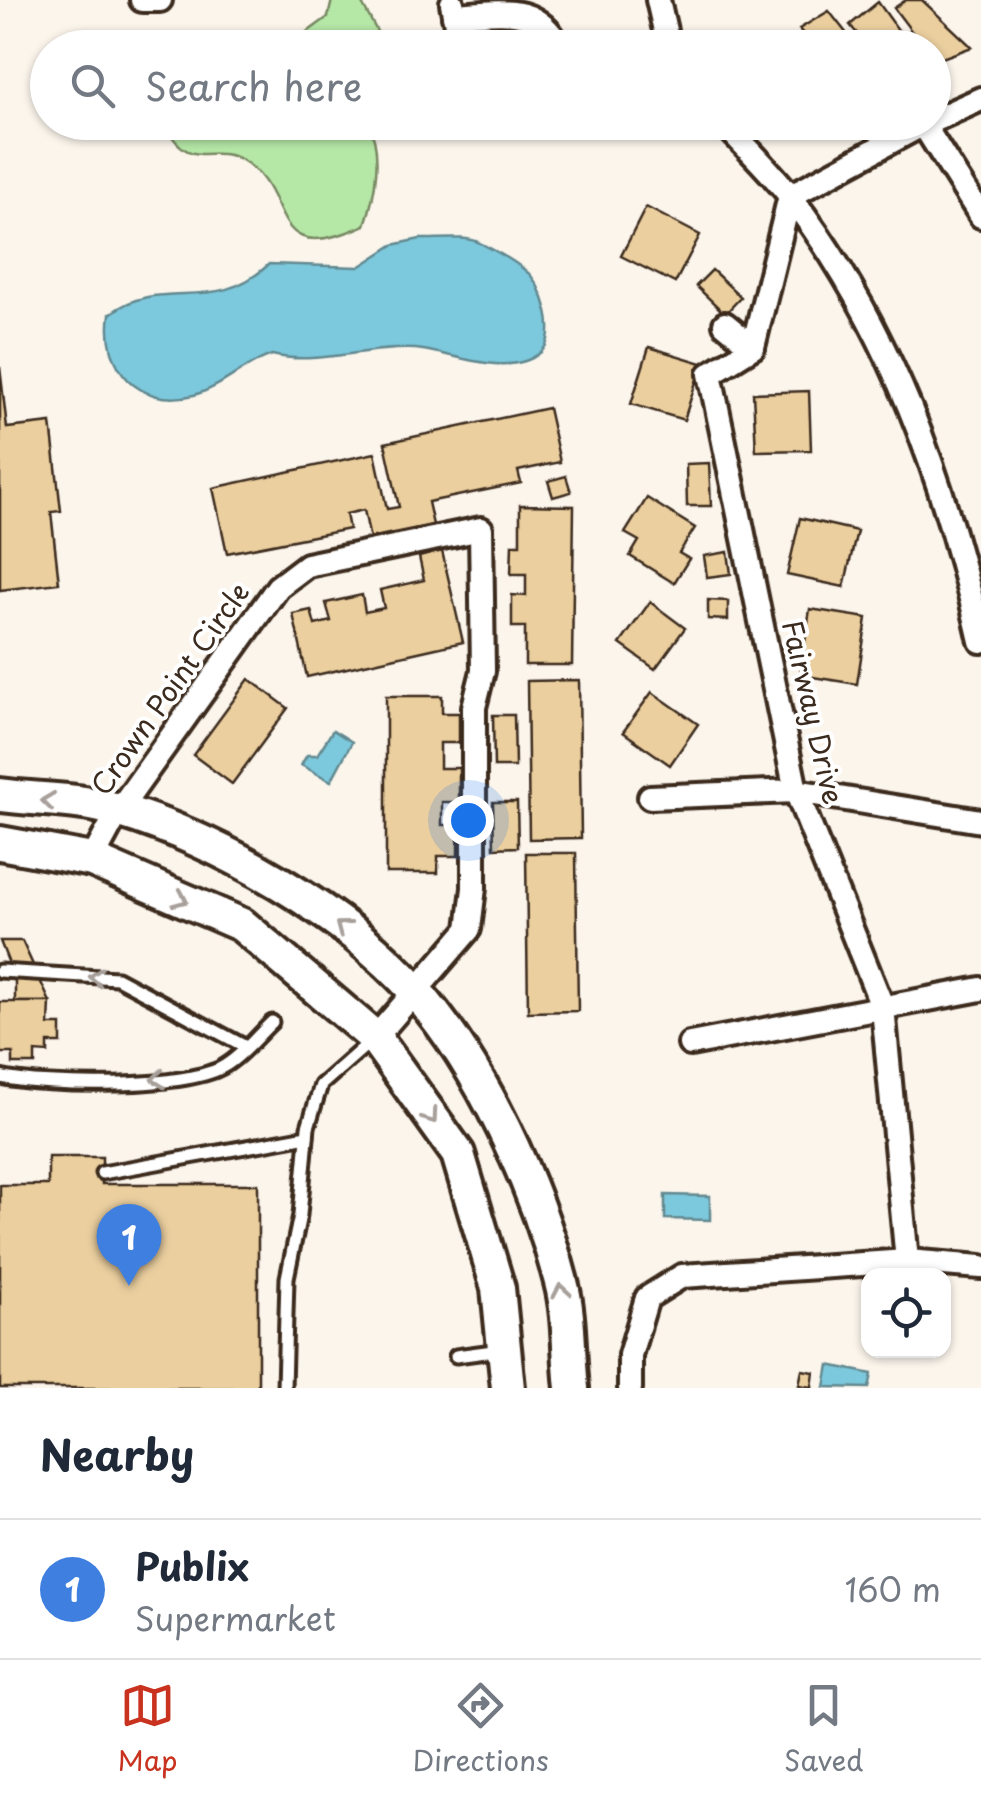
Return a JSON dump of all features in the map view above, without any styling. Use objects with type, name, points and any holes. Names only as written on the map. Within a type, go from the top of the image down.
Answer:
[{"type":"main road","points":[[0,795],[118,810],[269,874],[349,932],[416,992],[460,1054],[516,1154],[562,1284],[572,1388]]},
{"type":"main road","points":[[0,844],[92,860],[242,925],[375,1038],[458,1154],[498,1288],[508,1388]]},
{"type":"street","points":[[142,0],[160,0]]},
{"type":"street","points":[[658,0],[665,30]]},
{"type":"street","points":[[452,8],[519,12],[548,25],[551,30]]},
{"type":"street","points":[[951,112],[981,99]]},
{"type":"street","points":[[739,140],[790,196],[879,336],[924,434],[957,536],[981,641]]},
{"type":"street","points":[[725,324],[753,347],[790,196],[894,140]]},
{"type":"street","points":[[938,140],[981,216]]},
{"type":"street","name":"Fairway Drive","points":[[753,347],[710,374],[796,790],[883,1008],[907,1261]]},
{"type":"street","name":"Crown Point Circle","points":[[92,860],[118,810],[278,587],[307,566],[481,529],[484,671],[474,707],[474,888],[469,929],[375,1038]]},
{"type":"street","points":[[650,797],[796,790],[981,822]]},
{"type":"street","points":[[690,1044],[981,989]]},
{"type":"street","points":[[630,1388],[630,1355],[646,1298],[682,1276],[907,1261],[981,1267]]},
{"type":"lane","points":[[0,971],[117,978],[246,1046]]},
{"type":"lane","points":[[0,1076],[24,1082],[116,1084],[207,1074],[227,1065],[272,1022]]},
{"type":"lane","points":[[284,1388],[287,1278],[300,1215],[307,1136],[321,1085],[375,1038]]},
{"type":"lane","points":[[102,1173],[307,1136]]},
{"type":"lane","points":[[456,1356],[504,1350]]},
{"type":"green space","points":[[332,0],[360,0],[376,30],[310,30],[328,17]]},
{"type":"green space","points":[[176,140],[374,140],[375,187],[365,225],[333,237],[310,239],[296,233],[286,222],[259,174],[242,160],[183,148]]},
{"type":"water","points":[[420,239],[474,241],[526,271],[538,286],[547,310],[549,334],[541,352],[513,364],[480,362],[415,349],[307,358],[272,355],[205,391],[174,398],[141,389],[118,367],[109,333],[110,314],[130,303],[149,297],[228,289],[249,280],[269,264],[359,267],[393,245]]},
{"type":"water","points":[[333,730],[352,742],[331,781],[301,765],[307,755],[317,755]]},
{"type":"water","points":[[665,1195],[710,1196],[710,1220],[665,1219]]},
{"type":"water","points":[[829,1365],[872,1374],[869,1388],[825,1387]]},
{"type":"building","points":[[906,0],[922,0],[972,47],[951,55],[951,30],[910,30],[894,8]]},
{"type":"building","points":[[878,2],[898,30],[854,30],[850,25]]},
{"type":"building","points":[[829,11],[844,30],[800,30]]},
{"type":"building","points":[[646,207],[700,235],[675,283],[621,256]]},
{"type":"building","points":[[712,270],[741,297],[725,314],[696,286]]},
{"type":"building","points":[[649,347],[702,363],[684,420],[631,404]]},
{"type":"building","points":[[0,367],[7,428],[51,423],[61,511],[51,512],[59,583],[0,590]]},
{"type":"building","points":[[809,391],[811,450],[756,451],[753,393]]},
{"type":"building","points":[[548,408],[560,462],[518,471],[521,483],[428,502],[433,525],[370,539],[364,510],[346,514],[349,529],[227,553],[213,488],[375,453],[387,509],[399,507],[385,443]]},
{"type":"building","points":[[709,463],[711,506],[687,506],[686,464]]},
{"type":"building","points":[[566,476],[571,492],[553,497],[548,481]]},
{"type":"building","points":[[647,498],[695,528],[679,553],[689,559],[674,583],[630,556],[639,541],[625,533]]},
{"type":"building","points":[[520,505],[574,506],[572,665],[525,665],[525,627],[512,627],[512,595],[526,596],[526,574],[511,574],[512,544],[520,544]]},
{"type":"building","points":[[800,518],[857,531],[844,587],[787,575]]},
{"type":"building","points":[[442,551],[463,642],[307,677],[293,614],[311,610],[315,625],[331,621],[326,603],[362,595],[365,612],[384,608],[380,590],[424,580],[419,557]]},
{"type":"building","points":[[728,552],[731,574],[707,577],[704,556]]},
{"type":"building","points":[[708,600],[728,601],[728,620],[708,619]]},
{"type":"building","points":[[650,602],[685,628],[655,669],[620,644]]},
{"type":"building","points":[[810,609],[867,618],[857,684],[800,675]]},
{"type":"building","points":[[249,679],[288,708],[232,784],[193,755]]},
{"type":"building","points":[[579,680],[581,838],[529,839],[527,681]]},
{"type":"building","points":[[652,692],[698,724],[670,765],[623,732]]},
{"type":"building","points":[[386,696],[442,696],[442,713],[459,713],[459,743],[440,743],[440,768],[459,768],[459,802],[442,802],[442,825],[458,825],[458,856],[438,856],[438,873],[386,873]]},
{"type":"building","points":[[493,715],[514,715],[515,767],[494,767]]},
{"type":"building","points":[[493,802],[517,802],[518,847],[494,848]]},
{"type":"building","points":[[526,853],[576,853],[578,1011],[528,1012]]},
{"type":"building","points":[[0,941],[22,941],[50,1002],[15,1002],[15,979]]},
{"type":"building","points":[[0,1002],[50,1002],[49,1025],[61,1025],[61,1043],[48,1043],[48,1053],[35,1052],[35,1064],[13,1064],[13,1053],[0,1053]]},
{"type":"building","points":[[48,1157],[102,1157],[102,1184],[258,1184],[258,1388],[0,1388],[0,1185],[48,1185]]},
{"type":"building","points":[[802,1370],[814,1372],[812,1387],[799,1385]]},
{"type":"place","name":"Publix","points":[[129,1286]]}]
